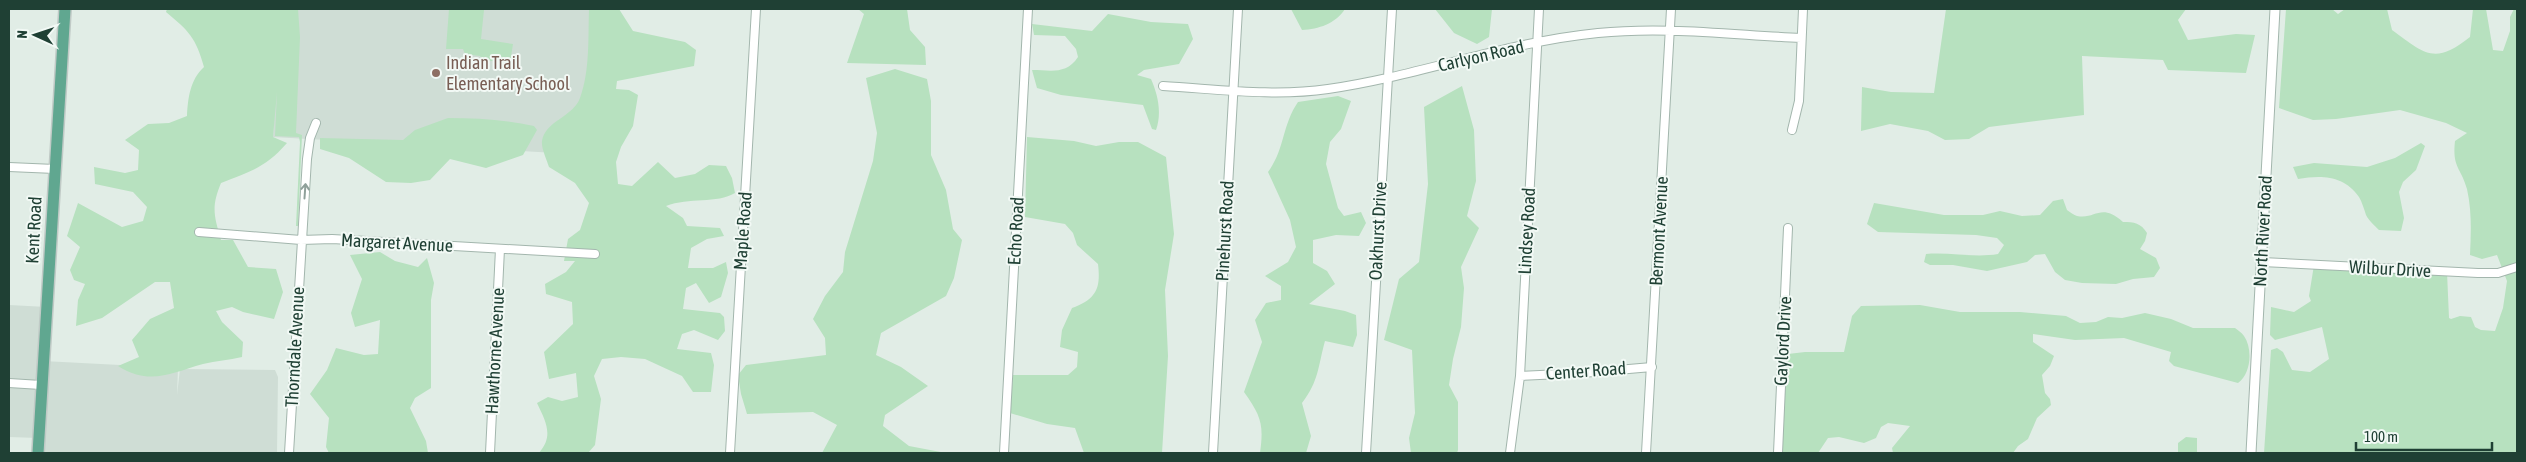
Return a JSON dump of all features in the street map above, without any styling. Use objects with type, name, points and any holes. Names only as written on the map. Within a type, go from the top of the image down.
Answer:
[{"type":"main road","name":"Kent Road","points":[[38,453],[65,9]]},
{"type":"street","name":"Maple Road","points":[[730,453],[756,9]]},
{"type":"street","name":"Echo Road","points":[[1004,453],[1028,9]]},
{"type":"street","name":"Pinehurst Road","points":[[1213,453],[1238,9]]},
{"type":"street","name":"Oakhurst Drive","points":[[1366,453],[1392,9]]},
{"type":"street","name":"Lindsey Road","points":[[1510,453],[1520,376],[1539,9]]},
{"type":"street","name":"Bermont Avenue","points":[[1646,453],[1671,9]]},
{"type":"street","points":[[1792,130],[1799,101],[1803,9]]},
{"type":"street","name":"North River Road","points":[[2251,453],[2275,9]]},
{"type":"street","name":"Carlyon Road","points":[[1162,86],[1304,92],[1387,79],[1536,44],[1598,33],[1670,31],[1801,38]]},
{"type":"street","name":"Thorndale Avenue","points":[[289,453],[308,150],[316,123]]},
{"type":"street","points":[[9,167],[55,169]]},
{"type":"street","name":"Gaylord Drive","points":[[1778,453],[1788,228]]},
{"type":"street","name":"Margaret Avenue","points":[[199,232],[301,240],[332,239],[595,254]]},
{"type":"street","name":"Hawthorne Avenue","points":[[490,453],[500,249]]},
{"type":"street","name":"Wilbur Drive","points":[[2262,262],[2478,273],[2498,273],[2517,267]]},
{"type":"street","name":"Center Road","points":[[1520,376],[1652,367]]},
{"type":"street","points":[[9,383],[41,385]]},
{"type":"shaded area","name":"Indian Trail Elementary School","points":[[280,9],[599,9],[590,155],[273,137]]},
{"type":"shaded area","points":[[9,305],[47,307],[43,361],[178,368],[177,395],[180,369],[275,370],[278,377],[277,453],[38,453],[38,438],[9,437]]},
{"type":"green space","points":[[167,9],[298,9],[300,37],[296,133],[302,135],[298,226],[296,226],[300,142],[299,137],[275,136],[277,92],[273,137],[287,143],[264,163],[249,172],[221,183],[215,205],[221,240],[233,240],[248,267],[276,269],[283,292],[274,319],[243,312],[232,307],[216,311],[222,322],[243,342],[242,357],[203,364],[170,374],[151,377],[130,372],[118,366],[139,357],[132,340],[150,319],[174,308],[170,282],[155,282],[102,318],[76,326],[78,300],[85,284],[74,280],[70,270],[80,247],[67,236],[78,203],[122,227],[143,221],[147,207],[133,192],[95,184],[94,167],[125,173],[138,170],[139,150],[125,140],[148,124],[169,123],[187,116],[189,96],[193,83],[204,67],[195,42],[186,30],[166,12]]},
{"type":"green space","points":[[449,9],[484,10],[481,39],[513,44],[510,63],[483,60],[480,56],[465,54],[463,49],[446,49]]},
{"type":"green space","points":[[589,9],[619,9],[633,31],[685,42],[696,50],[694,66],[617,81],[616,89],[629,90],[638,95],[633,126],[621,147],[616,162],[618,184],[632,186],[658,162],[675,178],[695,174],[709,165],[726,166],[732,178],[735,193],[711,200],[675,203],[666,206],[683,218],[687,226],[720,228],[724,236],[707,239],[691,248],[688,268],[713,268],[726,262],[728,273],[721,297],[709,303],[696,283],[686,288],[683,309],[720,313],[724,317],[725,331],[718,340],[694,330],[682,334],[677,349],[711,353],[714,365],[711,392],[693,392],[682,376],[645,359],[621,357],[602,359],[594,376],[601,399],[595,445],[588,453],[539,453],[546,441],[547,429],[537,403],[548,397],[562,401],[578,397],[576,373],[549,379],[544,352],[573,324],[572,302],[546,294],[545,284],[566,272],[575,261],[564,261],[568,239],[580,230],[589,203],[575,183],[549,167],[542,141],[548,129],[572,110],[580,98],[587,66]]},
{"type":"green space","points":[[858,9],[907,9],[910,30],[925,47],[926,65],[847,63],[864,14]]},
{"type":"green space","points":[[1291,9],[1345,9],[1326,25],[1302,30]]},
{"type":"green space","points":[[1435,9],[1492,9],[1489,37],[1477,44],[1454,33]]},
{"type":"green space","points":[[1946,9],[2186,9],[2178,20],[2188,40],[2236,34],[2255,35],[2246,73],[2168,70],[2163,60],[2082,56],[2084,115],[1989,127],[1969,139],[1945,140],[1928,131],[1890,124],[1861,131],[1862,87],[1891,92],[1934,93]]},
{"type":"green space","points":[[2286,9],[2332,9],[2338,14],[2345,9],[2387,9],[2392,30],[2421,50],[2438,54],[2458,46],[2470,37],[2473,9],[2486,9],[2493,50],[2503,51],[2510,31],[2510,17],[2514,9],[2517,9],[2517,453],[2264,453],[2271,350],[2277,348],[2283,352],[2292,370],[2310,372],[2329,359],[2322,327],[2275,340],[2270,335],[2271,307],[2294,312],[2311,301],[2309,296],[2314,265],[2447,272],[2449,318],[2471,317],[2475,327],[2481,330],[2495,331],[2503,308],[2507,281],[2497,255],[2482,259],[2470,255],[2471,222],[2469,198],[2465,182],[2456,162],[2454,150],[2455,141],[2467,133],[2446,123],[2400,110],[2336,119],[2313,120],[2279,108]]},
{"type":"green space","points":[[1108,14],[1151,22],[1188,24],[1193,39],[1179,64],[1144,70],[1137,75],[1151,79],[1159,111],[1156,130],[1152,129],[1143,105],[1061,95],[1037,88],[1032,70],[1052,71],[1063,69],[1073,63],[1078,57],[1076,49],[1065,36],[1034,35],[1032,24],[1092,31]]},
{"type":"green space","points":[[895,69],[927,79],[931,101],[931,155],[946,190],[953,229],[962,240],[954,278],[946,296],[881,333],[876,355],[901,367],[928,386],[885,415],[883,426],[909,446],[946,453],[822,453],[837,425],[813,412],[747,414],[738,375],[746,365],[826,355],[825,338],[813,319],[825,296],[843,272],[845,252],[873,161],[877,133],[866,78]]},
{"type":"green space","points":[[1462,86],[1474,130],[1476,181],[1467,216],[1479,228],[1461,267],[1464,288],[1461,327],[1449,385],[1458,402],[1458,450],[1457,453],[1411,453],[1409,438],[1415,413],[1412,350],[1384,340],[1399,279],[1419,262],[1428,184],[1424,107]]},
{"type":"green space","points":[[1338,96],[1351,101],[1341,129],[1330,142],[1326,164],[1338,208],[1344,216],[1361,212],[1366,223],[1359,236],[1336,235],[1313,240],[1313,263],[1327,271],[1335,284],[1309,304],[1356,315],[1357,335],[1353,347],[1325,341],[1315,380],[1302,403],[1311,436],[1306,453],[1260,453],[1262,435],[1260,421],[1258,414],[1244,392],[1262,342],[1255,320],[1266,303],[1281,300],[1281,286],[1265,276],[1288,262],[1296,247],[1290,220],[1268,172],[1278,155],[1289,119],[1298,102]]},
{"type":"green space","points":[[448,118],[513,122],[534,126],[537,130],[523,155],[486,168],[450,159],[430,180],[411,183],[386,182],[349,158],[320,149],[320,138],[403,140],[415,130]]},
{"type":"green space","points":[[1027,137],[1074,141],[1096,146],[1119,142],[1138,142],[1166,157],[1174,234],[1165,290],[1168,356],[1162,453],[1084,453],[1075,428],[1047,424],[1010,413],[1013,375],[1068,375],[1077,367],[1078,352],[1060,347],[1062,330],[1072,308],[1092,297],[1099,280],[1098,264],[1077,245],[1073,233],[1065,224],[1025,217]]},
{"type":"green space","points":[[2421,143],[2425,146],[2416,170],[2403,182],[2399,192],[2404,218],[2401,231],[2379,230],[2367,217],[2359,197],[2346,184],[2332,178],[2323,177],[2298,179],[2293,167],[2314,163],[2367,167],[2395,158]]},
{"type":"green space","points":[[2063,199],[2067,210],[2077,216],[2083,217],[2103,212],[2115,216],[2123,222],[2140,225],[2147,233],[2140,249],[2156,258],[2160,268],[2154,277],[2133,279],[2116,284],[2082,283],[2065,280],[2055,272],[2045,254],[2035,255],[2027,262],[1987,271],[1953,265],[1930,265],[1924,262],[1926,254],[1998,254],[2004,245],[1997,238],[1976,235],[1878,232],[1867,224],[1874,203],[1944,215],[1983,215],[2000,211],[2022,216],[2040,215],[2053,201]]},
{"type":"green space","points":[[380,252],[395,261],[418,267],[427,258],[434,283],[431,300],[431,388],[415,398],[410,408],[426,441],[428,453],[329,453],[326,447],[329,418],[310,394],[327,370],[336,348],[364,355],[378,354],[380,320],[355,327],[351,313],[362,279],[350,255]]},
{"type":"green space","points":[[1920,305],[1960,312],[2020,312],[2066,316],[2080,323],[2096,322],[2108,317],[2122,318],[2145,313],[2171,319],[2193,328],[2235,328],[2247,341],[2249,348],[2248,368],[2246,374],[2238,383],[2174,366],[2169,361],[2171,352],[2124,338],[2075,340],[2033,334],[2033,342],[2054,356],[2050,366],[2042,375],[2045,393],[2050,399],[2051,405],[2037,418],[2028,439],[2018,446],[2013,453],[1893,453],[1892,448],[1910,426],[1888,423],[1881,427],[1876,438],[1864,443],[1839,437],[1828,438],[1818,453],[1783,453],[1781,445],[1788,354],[1844,352],[1852,316],[1861,306]]},
{"type":"green space","points":[[2186,437],[2197,438],[2197,453],[2178,453],[2178,443]]},
{"type":"place","name":"Indian Trail Elementary School","points":[[436,73]]}]
